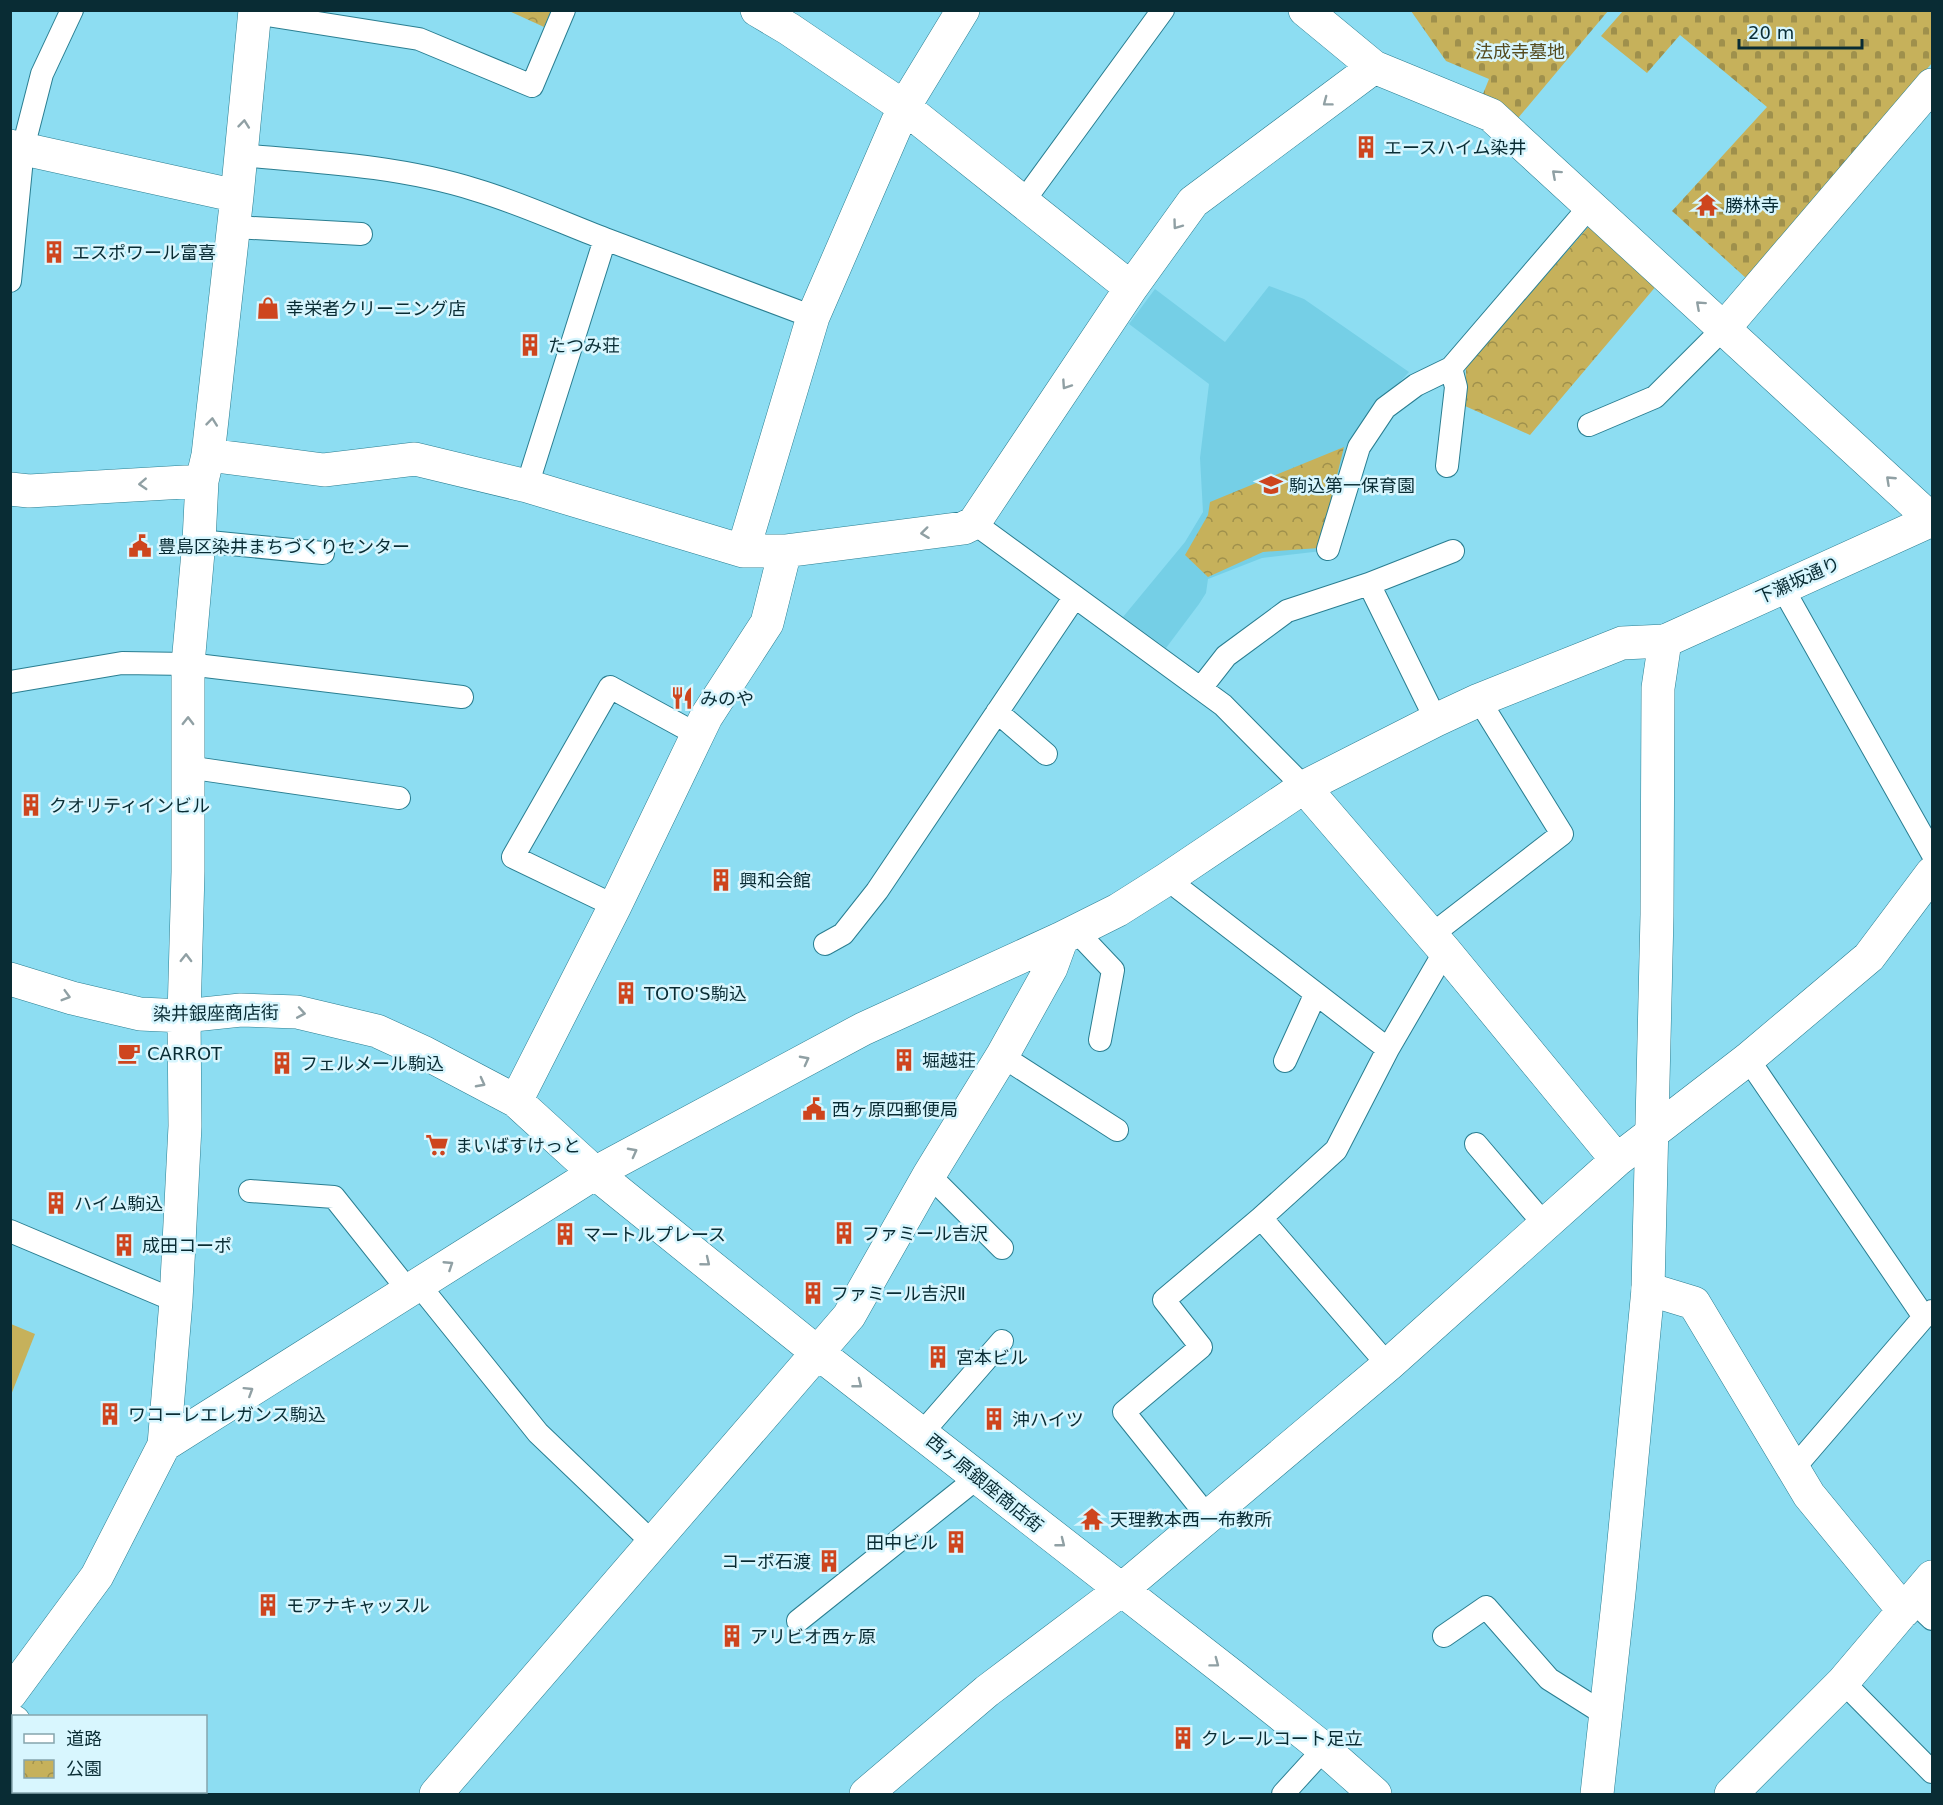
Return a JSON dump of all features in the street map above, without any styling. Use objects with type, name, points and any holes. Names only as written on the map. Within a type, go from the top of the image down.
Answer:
[{"type":"street","points":[[757,10],[789,28],[904,107],[1131,288]]},
{"type":"street","points":[[743,551],[813,317],[904,107],[963,10]]},
{"type":"street","points":[[1305,10],[1374,67],[1491,115],[1725,327],[1932,520]]},
{"type":"street","points":[[10,1694],[97,1576],[164,1445],[176,1301],[185,1126],[188,664],[205,468],[236,211],[255,12]]},
{"type":"street","points":[[10,489],[29,491],[205,468],[324,470],[415,459],[527,486],[743,551],[785,551],[964,528],[974,523],[1131,288],[1193,202],[1374,67]]},
{"type":"street","points":[[1725,327],[1932,85]]},
{"type":"street","points":[[17,147],[236,211]]},
{"type":"street","name":"下瀬坂通り","points":[[1665,641],[1932,520]]},
{"type":"street","points":[[516,1101],[615,906],[706,717],[767,623],[785,551]]},
{"type":"street","points":[[164,1445],[595,1173],[864,1029],[1118,910],[1304,787],[1479,700],[1623,643],[1665,641],[1658,688],[1658,915],[1648,1290],[1598,1794]]},
{"type":"street","points":[[1304,787],[1617,1160]]},
{"type":"street","points":[[866,1794],[987,1691],[1121,1590],[1388,1365],[1617,1160],[1748,1059],[1869,957],[1932,873]]},
{"type":"street","points":[[436,1794],[849,1316],[929,1175],[1002,1056],[1069,934]]},
{"type":"street","name":"染井銀座商店街","points":[[10,979],[72,998],[140,1014],[184,1016],[241,1010],[297,1012],[377,1031],[425,1053],[516,1101],[595,1173]]},
{"type":"street","name":"西ヶ原銀座商店街","points":[[595,1173],[818,1353],[1235,1678],[1324,1749],[1375,1794]]},
{"type":"street","points":[[1648,1290],[1694,1303],[1809,1495],[1920,1602],[1731,1794]]},
{"type":"lane","points":[[10,281],[17,147],[42,74],[72,10]]},
{"type":"lane","points":[[255,12],[419,39],[532,86],[564,10]]},
{"type":"lane","points":[[1023,202],[1163,10]]},
{"type":"lane","points":[[240,155],[323,162],[399,172],[476,190],[813,317]]},
{"type":"lane","points":[[1328,549],[1359,447],[1385,408],[1416,385],[1451,368],[1591,205]]},
{"type":"lane","points":[[236,211],[361,234]]},
{"type":"lane","points":[[527,486],[605,239]]},
{"type":"lane","points":[[1589,425],[1655,397],[1725,327]]},
{"type":"lane","points":[[1447,466],[1456,387],[1451,368]]},
{"type":"lane","points":[[974,523],[1223,705],[1304,787]]},
{"type":"lane","points":[[199,541],[323,553]]},
{"type":"lane","points":[[1201,688],[1226,656],[1287,611],[1369,584],[1453,551]]},
{"type":"lane","points":[[1369,584],[1436,720]]},
{"type":"lane","points":[[1782,587],[1932,853]]},
{"type":"lane","points":[[825,944],[843,934],[877,891],[1074,598]]},
{"type":"lane","points":[[10,682],[122,663],[188,664],[462,697]]},
{"type":"lane","points":[[615,906],[513,857],[610,687],[698,735]]},
{"type":"lane","points":[[1208,1517],[1124,1412],[1201,1347],[1164,1300],[1261,1218],[1336,1150],[1438,944],[1562,834],[1479,700]]},
{"type":"lane","points":[[997,712],[1046,754]]},
{"type":"lane","points":[[187,767],[399,798]]},
{"type":"lane","points":[[1167,879],[1388,1049]]},
{"type":"lane","points":[[1069,934],[1113,970],[1100,1040]]},
{"type":"lane","points":[[1285,1060],[1315,995]]},
{"type":"lane","points":[[1002,1056],[1117,1130]]},
{"type":"lane","points":[[1748,1059],[1928,1314],[1794,1468]]},
{"type":"lane","points":[[1476,1144],[1545,1225]]},
{"type":"lane","points":[[929,1175],[1002,1248]]},
{"type":"lane","points":[[250,1191],[334,1197],[538,1433],[653,1543]]},
{"type":"lane","points":[[1261,1218],[1388,1365]]},
{"type":"lane","points":[[10,1230],[176,1301]]},
{"type":"lane","points":[[922,1433],[1002,1341]]},
{"type":"lane","points":[[798,1621],[977,1478]]},
{"type":"lane","points":[[1444,1636],[1486,1607],[1549,1679],[1605,1715]]},
{"type":"lane","points":[[1843,1682],[1932,1772]]},
{"type":"lane","points":[[1283,1794],[1324,1749]]},
{"type":"shaded area","name":"駒込第一保育園","points":[[1269,286],[1304,299],[1409,372],[1379,405],[1322,551],[1262,558],[1208,579],[1206,593],[1166,648],[1123,617],[1185,542],[1203,512],[1200,458],[1209,384],[1129,324],[1155,289],[1225,342]]},
{"type":"green space","points":[[509,11],[551,11],[544,27]]},
{"type":"green space","name":"法成寺墓地","points":[[1411,11],[1608,11],[1513,124],[1481,99],[1489,79],[1446,61]]},
{"type":"green space","points":[[1623,11],[1932,11],[1932,63],[1747,279],[1672,211],[1767,107],[1680,35],[1647,73],[1601,36]]},
{"type":"green space","points":[[1590,225],[1657,285],[1530,435],[1465,406],[1466,367]]},
{"type":"green space","points":[[1344,447],[1319,548],[1263,552],[1208,577],[1185,555],[1208,515],[1210,502]]},
{"type":"green space","points":[[11,1324],[35,1334],[11,1395]]},
{"type":"place","name":"エースハイム染井","points":[[1366,147]]},
{"type":"place","name":"勝林寺","points":[[1707,205]]},
{"type":"place","name":"エスポワール富喜","points":[[54,252]]},
{"type":"place","name":"幸栄者クリーニング店","points":[[268,308]]},
{"type":"place","name":"たつみ荘","points":[[530,345]]},
{"type":"place","name":"駒込第一保育園","points":[[1271,485]]},
{"type":"place","name":"豊島区染井まちづくりセンター","points":[[140,546]]},
{"type":"place","name":"みのや","points":[[682,698]]},
{"type":"place","name":"クオリティインビル","points":[[31,805]]},
{"type":"place","name":"興和会館","points":[[721,880]]},
{"type":"place","name":"TOTO'S駒込","points":[[626,993]]},
{"type":"place","name":"CARROT","points":[[129,1053]]},
{"type":"place","name":"堀越荘","points":[[904,1060]]},
{"type":"place","name":"フェルメール駒込","points":[[282,1063]]},
{"type":"place","name":"西ヶ原四郵便局","points":[[814,1109]]},
{"type":"place","name":"まいばすけっと","points":[[437,1145]]},
{"type":"place","name":"ハイム駒込","points":[[56,1203]]},
{"type":"place","name":"ファミール吉沢","points":[[844,1233]]},
{"type":"place","name":"マートルプレース","points":[[565,1234]]},
{"type":"place","name":"成田コーポ","points":[[124,1245]]},
{"type":"place","name":"ファミール吉沢Ⅱ","points":[[813,1293]]},
{"type":"place","name":"宮本ビル","points":[[938,1357]]},
{"type":"place","name":"ワコーレエレガンス駒込","points":[[110,1414]]},
{"type":"place","name":"沖ハイツ","points":[[994,1419]]},
{"type":"place","name":"天理教本西一布教所","points":[[1092,1519]]},
{"type":"place","name":"田中ビル","points":[[956,1542]]},
{"type":"place","name":"コーポ石渡","points":[[829,1561]]},
{"type":"place","name":"モアナキャッスル","points":[[268,1605]]},
{"type":"place","name":"アリビオ西ヶ原","points":[[732,1636]]},
{"type":"place","name":"クレールコート足立","points":[[1183,1738]]}]
